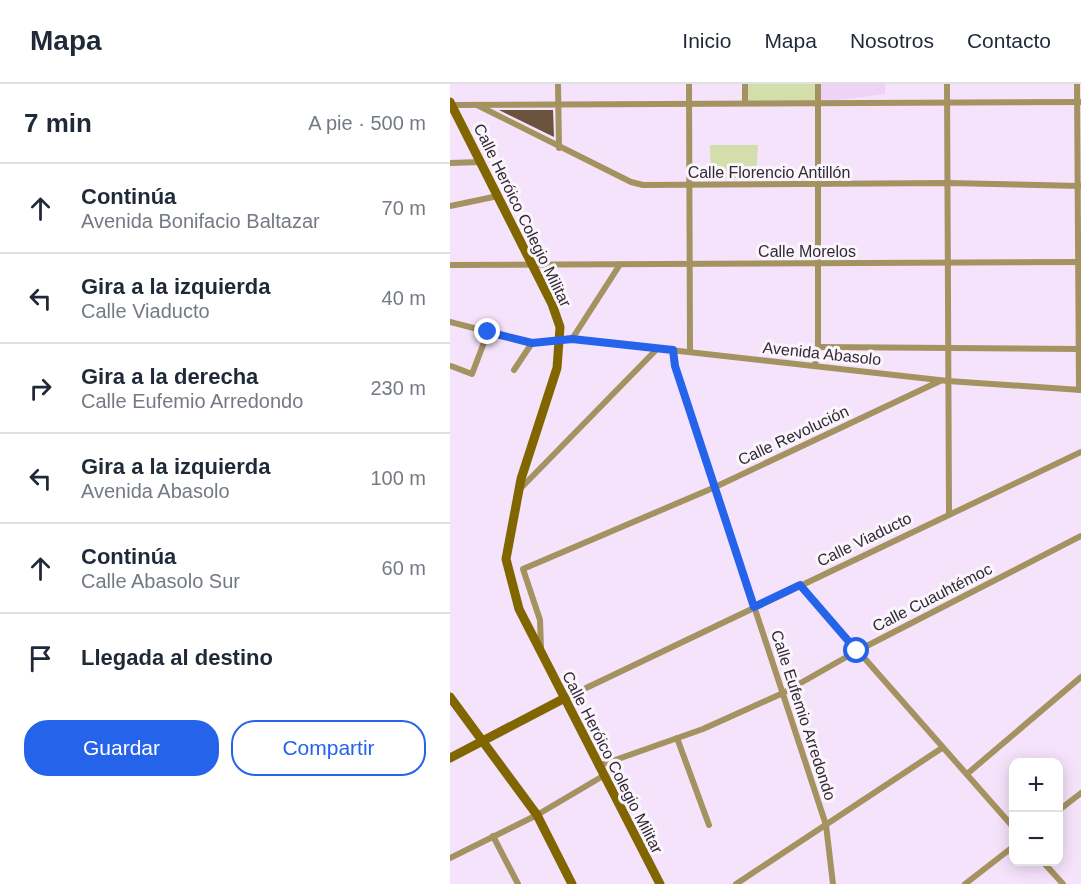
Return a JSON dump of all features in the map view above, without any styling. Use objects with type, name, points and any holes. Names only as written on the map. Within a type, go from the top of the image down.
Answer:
[{"type":"main road","name":"Calle Heróico Colegio Militar","points":[[451,104],[552,304],[560,327],[557,368],[519,491],[506,559],[519,609],[563,699],[660,884]]},
{"type":"main road","points":[[450,697],[537,815],[572,884]]},
{"type":"main road","points":[[450,758],[563,699]]},
{"type":"street","points":[[558,84],[559,147]]},
{"type":"street","points":[[689,84],[690,352]]},
{"type":"street","points":[[745,84],[745,103]]},
{"type":"street","points":[[815,366],[818,347],[818,84]]},
{"type":"street","points":[[947,84],[949,263],[948,348],[945,381],[949,514]]},
{"type":"street","points":[[1077,84],[1080,186],[1080,390]]},
{"type":"street","points":[[451,104],[1079,102]]},
{"type":"street","name":"Calle Florencio Antillón","points":[[477,105],[631,182],[689,187],[948,183],[1080,186]]},
{"type":"street","points":[[450,163],[481,162]]},
{"type":"street","points":[[450,206],[498,196]]},
{"type":"street","name":"Calle Morelos","points":[[450,265],[533,267],[1080,262]]},
{"type":"street","points":[[572,339],[619,266]]},
{"type":"street","points":[[450,322],[532,343],[514,370]]},
{"type":"street","points":[[451,366],[472,374],[488,332]]},
{"type":"street","name":"Avenida Abasolo","points":[[532,343],[572,339],[945,381],[1080,390]]},
{"type":"street","points":[[818,347],[1080,350]]},
{"type":"street","points":[[519,491],[657,349]]},
{"type":"street","name":"Calle Eufemio Arredondo","points":[[673,350],[675,366],[713,488],[826,825],[833,884]]},
{"type":"street","name":"Calle Revolución","points":[[523,569],[713,488],[945,381]]},
{"type":"street","name":"Calle Viaducto","points":[[563,699],[1081,452]]},
{"type":"street","name":"Calle Cuauhtémoc","points":[[598,766],[677,738],[783,693],[857,651],[1081,536]]},
{"type":"street","name":"Calle Heróico Colegio Militar","points":[[523,569],[540,620],[541,653]]},
{"type":"street","points":[[800,585],[1009,822]]},
{"type":"street","points":[[967,774],[1081,677]]},
{"type":"street","points":[[677,738],[709,825]]},
{"type":"street","points":[[736,884],[942,748]]},
{"type":"street","points":[[450,858],[537,815],[603,776]]},
{"type":"street","points":[[1063,808],[1081,793]]},
{"type":"street","points":[[493,836],[518,884]]},
{"type":"street","points":[[964,884],[1009,850]]},
{"type":"street","points":[[1047,866],[1063,884]]},
{"type":"shaded area","points":[[817,84],[885,84],[885,94],[817,103]]},
{"type":"green space","points":[[745,84],[817,84],[817,103],[745,103]]},
{"type":"green space","points":[[710,145],[758,145],[756,178],[711,179]]},
{"type":"building","points":[[499,110],[553,110],[554,137]]},
{"type":"route","points":[[488,332],[532,343],[572,339],[673,350],[675,366],[713,488],[754,607],[800,585],[857,651]]}]
